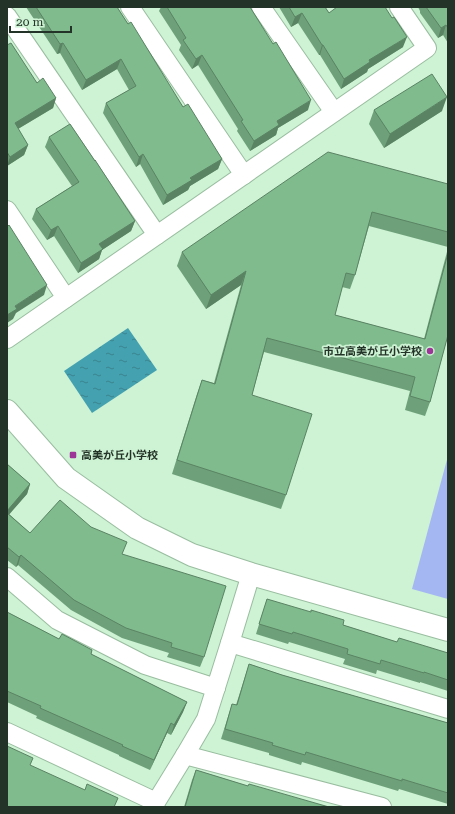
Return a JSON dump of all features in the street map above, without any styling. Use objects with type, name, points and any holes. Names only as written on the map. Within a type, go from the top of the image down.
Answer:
[{"type":"street","points":[[130,7],[244,175]]},
{"type":"street","points":[[261,7],[334,112]]},
{"type":"street","points":[[7,339],[427,48],[399,7]]},
{"type":"street","points":[[7,16],[157,235]]},
{"type":"street","points":[[7,210],[66,298]]},
{"type":"street","points":[[7,411],[66,478],[137,528],[192,555],[251,574],[448,630]]},
{"type":"street","points":[[7,732],[155,805],[206,719],[251,574]]},
{"type":"street","points":[[7,577],[57,620],[145,665],[216,688]]},
{"type":"street","points":[[230,643],[448,709]]},
{"type":"street","points":[[185,755],[382,807]]},
{"type":"shaded area","points":[[448,456],[448,599],[412,589]]},
{"type":"water","points":[[128,328],[157,370],[92,413],[64,371]]},
{"type":"building","points":[[36,7],[117,7],[128,24],[131,22],[183,107],[188,104],[222,159],[190,178],[192,180],[167,195],[143,154],[139,157],[106,103],[136,86],[121,59],[86,80],[63,43],[60,44]]},
{"type":"building","points":[[167,7],[250,7],[273,44],[276,42],[311,100],[277,121],[279,125],[254,141],[241,121],[243,120],[202,55],[196,59],[183,40],[186,38]]},
{"type":"building","points":[[289,7],[325,7],[329,13],[337,7],[385,7],[392,18],[394,17],[407,37],[369,60],[370,62],[344,79],[302,13],[295,17]]},
{"type":"building","points":[[426,7],[448,7],[448,28],[446,25],[441,28]]},
{"type":"building","points":[[11,43],[37,83],[43,78],[56,98],[15,123],[28,145],[10,157],[7,152],[7,45]]},
{"type":"building","points":[[432,74],[447,97],[390,134],[374,110]]},
{"type":"building","points":[[70,124],[135,221],[99,244],[103,249],[81,263],[58,226],[51,230],[36,209],[79,182],[49,137]]},
{"type":"building","points":[[328,152],[448,184],[448,232],[372,212],[355,275],[346,273],[335,315],[425,339],[448,253],[448,335],[430,402],[410,396],[415,377],[267,338],[252,395],[312,414],[286,495],[177,460],[202,380],[215,384],[246,271],[211,295],[182,252]]},
{"type":"building","points":[[9,225],[47,285],[15,306],[17,309],[7,315],[7,227]]},
{"type":"building","points":[[7,464],[30,484],[7,511]]},
{"type":"building","points":[[60,500],[91,527],[127,542],[122,554],[226,586],[204,657],[171,647],[172,643],[126,628],[74,600],[21,555],[19,557],[7,547],[7,513],[30,533]]},
{"type":"building","points":[[267,599],[344,620],[343,625],[397,642],[399,638],[448,653],[448,680],[381,660],[380,664],[347,654],[348,649],[293,632],[292,634],[259,624]]},
{"type":"building","points":[[7,612],[59,639],[62,634],[92,650],[91,654],[187,702],[174,725],[171,723],[154,760],[40,708],[41,706],[7,691]]},
{"type":"building","points":[[249,664],[448,723],[448,793],[402,779],[402,781],[306,752],[305,755],[272,745],[273,743],[225,729],[232,704],[237,705]]},
{"type":"building","points":[[7,746],[33,758],[30,765],[85,790],[87,784],[118,798],[114,807],[7,807]]},
{"type":"building","points":[[196,770],[248,786],[249,784],[329,807],[185,807]]},
{"type":"place","name":"市立高美が丘小学校","points":[[430,351]]},
{"type":"place","name":"高美が丘小学校","points":[[73,455]]}]
